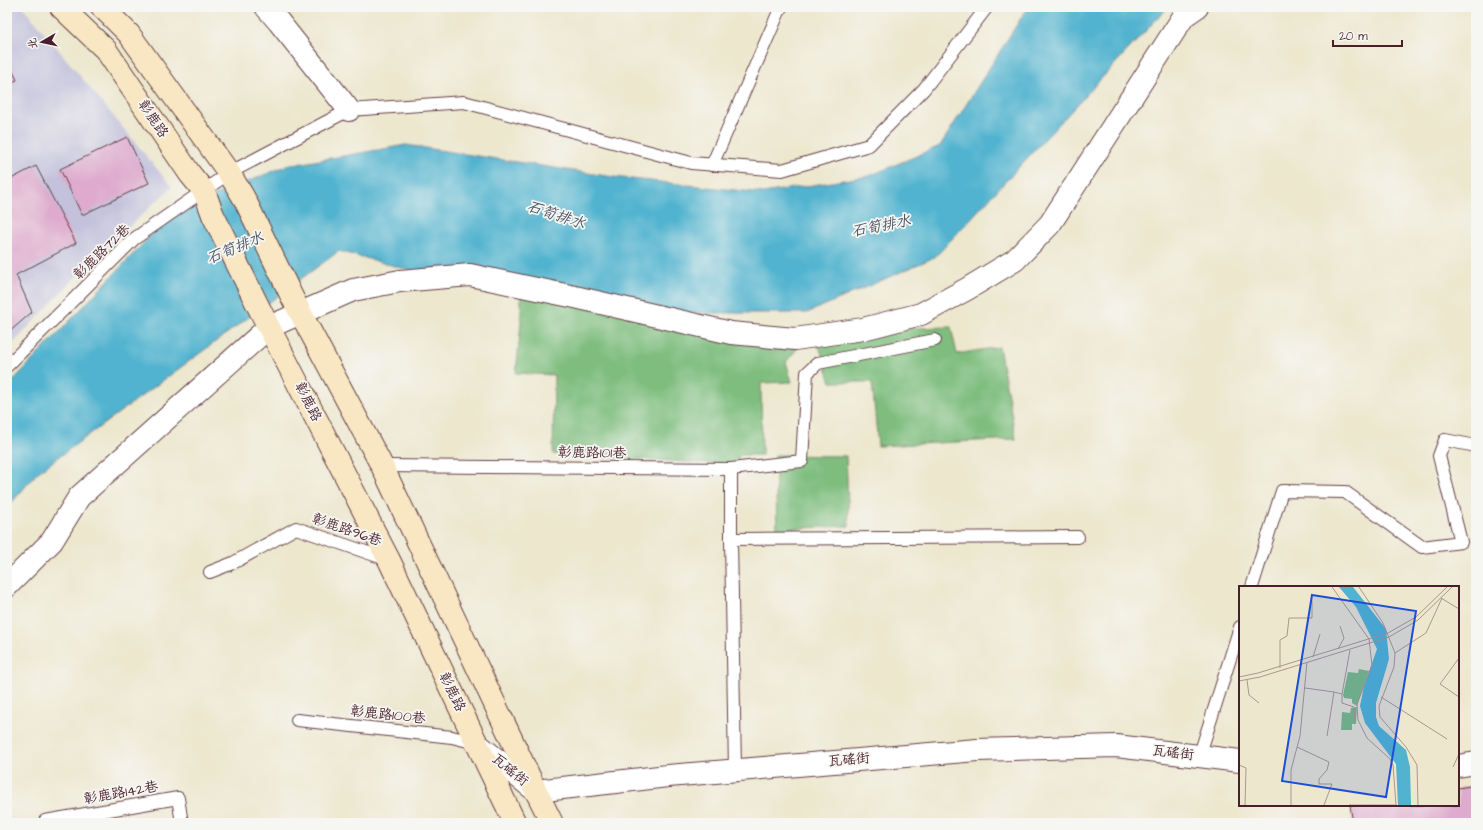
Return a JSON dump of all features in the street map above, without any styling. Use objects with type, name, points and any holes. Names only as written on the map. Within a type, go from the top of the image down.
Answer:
[{"type":"main road","name":"彰鹿路","points":[[61,7],[106,50],[190,174],[204,191],[214,215],[266,321],[389,560],[515,823]]},
{"type":"main road","points":[[102,7],[129,34],[230,173],[244,198],[297,306],[382,466],[552,823]]},
{"type":"street","points":[[266,7],[349,110]]},
{"type":"street","points":[[7,586],[52,541],[79,497],[266,321],[297,306],[353,290],[400,281],[470,275],[575,297],[730,334],[795,339],[863,329],[921,314],[967,289],[1015,260],[1050,224],[1184,16],[1197,7]]},
{"type":"street","name":"瓦磘街","points":[[476,743],[536,791],[668,776],[977,750],[1116,746],[1239,761]]},
{"type":"street","points":[[1459,766],[1476,763]]},
{"type":"lane","points":[[712,165],[781,7]]},
{"type":"lane","points":[[349,110],[464,102],[692,163],[782,170],[869,145],[924,89],[988,7]]},
{"type":"lane","name":"彰鹿路72巷","points":[[7,366],[134,239],[230,173],[349,110]]},
{"type":"lane","name":"彰鹿路101巷","points":[[382,466],[731,469],[802,461],[807,373],[818,363],[935,340]]},
{"type":"lane","points":[[1252,586],[1282,491],[1345,492],[1422,547],[1461,542],[1439,456],[1445,440],[1476,446]]},
{"type":"lane","points":[[731,469],[735,770]]},
{"type":"lane","name":"彰鹿路96巷","points":[[210,572],[233,563],[296,528],[389,560]]},
{"type":"lane","points":[[731,539],[1078,537]]},
{"type":"lane","points":[[1199,757],[1239,630]]},
{"type":"lane","name":"彰鹿路100巷","points":[[297,720],[452,737],[476,743]]},
{"type":"lane","name":"彰鹿路142巷","points":[[45,821],[178,798],[182,823]]},
{"type":"shaded area","points":[[7,7],[23,7],[172,187],[85,267],[7,350]]},
{"type":"green space","points":[[521,287],[806,338],[786,362],[792,382],[761,383],[762,455],[739,455],[738,465],[553,454],[554,375],[516,373],[521,322]]},
{"type":"green space","points":[[951,327],[957,354],[999,347],[1016,439],[878,446],[872,382],[831,382],[817,340],[876,329]]},
{"type":"green space","points":[[775,455],[846,456],[849,526],[777,529]]},
{"type":"water","name":"石筍排水","points":[[1028,7],[1168,7],[935,257],[807,313],[645,313],[413,271],[339,251],[37,473],[7,508],[7,387],[173,212],[286,166],[406,145],[613,177],[763,193],[869,176],[940,146]]},
{"type":"building","points":[[7,59],[17,80],[7,84]]},
{"type":"building","points":[[127,137],[149,183],[82,215],[60,169]]},
{"type":"building","points":[[36,166],[76,243],[16,275],[32,312],[7,334],[7,181]]},
{"type":"building","points":[[1476,785],[1476,823],[1353,823],[1350,806],[1459,806],[1459,788]]}]
